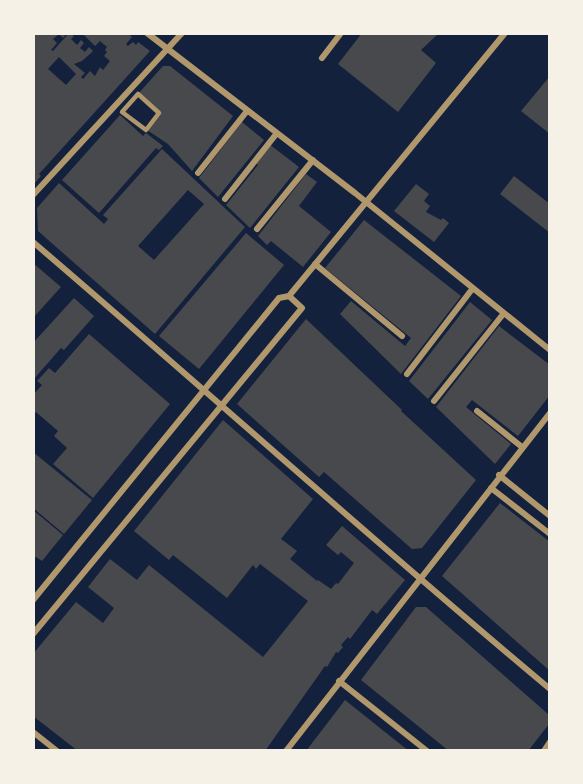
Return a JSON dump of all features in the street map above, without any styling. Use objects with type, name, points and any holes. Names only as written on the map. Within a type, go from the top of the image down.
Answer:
[{"type":"street","points":[[147,33],[368,203],[550,350]]},
{"type":"street","points":[[33,195],[182,33]]},
{"type":"street","points":[[322,58],[341,33]]},
{"type":"street","points":[[33,600],[279,298],[289,296],[505,33]]},
{"type":"street","points":[[138,94],[159,113],[146,130],[122,112],[138,94]]},
{"type":"street","points":[[198,173],[247,111]]},
{"type":"street","points":[[225,199],[276,133]]},
{"type":"street","points":[[257,229],[313,160]]},
{"type":"street","points":[[33,242],[205,389],[420,580],[550,689]]},
{"type":"street","points":[[315,264],[402,336]]},
{"type":"street","points":[[407,374],[473,288]]},
{"type":"street","points":[[33,634],[302,308],[289,296]]},
{"type":"street","points":[[434,401],[504,313]]},
{"type":"street","points":[[477,411],[522,447]]},
{"type":"street","points":[[286,751],[550,413]]},
{"type":"street","points":[[499,475],[550,516]]},
{"type":"street","points":[[491,488],[550,534]]},
{"type":"street","points":[[339,681],[427,751]]},
{"type":"street","points":[[33,732],[57,751]]},
{"type":"street","points":[[544,751],[550,742]]},
{"type":"building","points":[[33,33],[67,33],[63,38],[59,34],[53,39],[57,43],[51,50],[53,51],[69,33],[74,36],[71,39],[77,45],[81,40],[84,43],[80,48],[85,52],[89,47],[93,51],[74,64],[85,73],[81,77],[83,79],[90,71],[95,76],[100,67],[103,70],[110,61],[104,56],[107,47],[100,41],[95,46],[82,33],[127,33],[132,37],[126,44],[128,46],[138,42],[150,51],[39,174],[41,176],[33,185]],"holes":[[[59,57],[76,74],[66,85],[48,69]]]},
{"type":"building","points":[[362,33],[439,33],[421,50],[436,63],[398,112],[338,64]]},
{"type":"building","points":[[163,66],[170,66],[233,116],[192,171],[168,144],[147,130],[160,113],[138,94]]},
{"type":"building","points":[[550,76],[550,134],[521,111]]},
{"type":"building","points":[[120,115],[143,136],[146,133],[163,146],[159,150],[156,148],[99,213],[62,180]]},
{"type":"building","points":[[242,122],[264,140],[218,197],[199,178]]},
{"type":"building","points":[[269,144],[299,167],[250,228],[226,205],[258,165],[255,162]]},
{"type":"building","points":[[162,149],[245,227],[155,334],[38,231],[37,208],[59,183],[104,224],[108,219],[103,215]],"holes":[[[188,190],[204,204],[154,260],[138,246]]]},
{"type":"building","points":[[306,174],[317,182],[299,206],[331,232],[303,267],[271,241],[267,245],[258,236]]},
{"type":"building","points":[[514,176],[550,204],[550,233],[500,194]]},
{"type":"building","points":[[416,184],[429,194],[424,201],[430,206],[426,212],[449,223],[434,242],[394,211]]},
{"type":"building","points":[[364,220],[461,296],[401,374],[340,314],[351,301],[405,346],[411,338],[325,268]]},
{"type":"building","points":[[246,233],[284,265],[199,369],[159,336]]},
{"type":"building","points":[[33,263],[61,287],[33,318]]},
{"type":"building","points":[[74,298],[94,316],[33,380],[33,343]]},
{"type":"building","points":[[470,302],[492,320],[428,399],[409,381]]},
{"type":"building","points":[[306,319],[476,480],[422,548],[412,549],[324,472],[319,477],[237,404]]},
{"type":"building","points":[[499,326],[550,365],[550,395],[518,436],[472,400],[466,407],[511,444],[495,464],[436,407]]},
{"type":"building","points":[[89,334],[170,404],[93,498],[53,464],[67,448],[54,436],[58,431],[36,412],[33,415],[33,395],[42,385],[37,381],[49,368],[55,373]]},
{"type":"building","points":[[223,420],[313,499],[281,539],[297,551],[290,559],[331,589],[354,563],[341,552],[338,555],[326,545],[342,526],[405,580],[377,614],[372,610],[350,639],[348,637],[341,645],[343,647],[336,652],[327,667],[325,666],[265,751],[78,751],[33,716],[33,654],[76,602],[103,623],[114,608],[88,587],[110,559],[137,580],[149,565],[263,657],[308,601],[260,564],[256,569],[253,565],[227,598],[173,555],[169,560],[134,531]]},
{"type":"building","points":[[33,452],[92,500],[64,534],[33,508]]},
{"type":"building","points":[[500,503],[550,542],[550,671],[442,576]]},
{"type":"building","points":[[33,510],[63,535],[42,561],[33,555]]},
{"type":"building","points":[[416,607],[426,607],[548,714],[549,724],[528,751],[449,751],[361,680]]},
{"type":"building","points":[[345,700],[390,736],[409,751],[306,751]]}]
